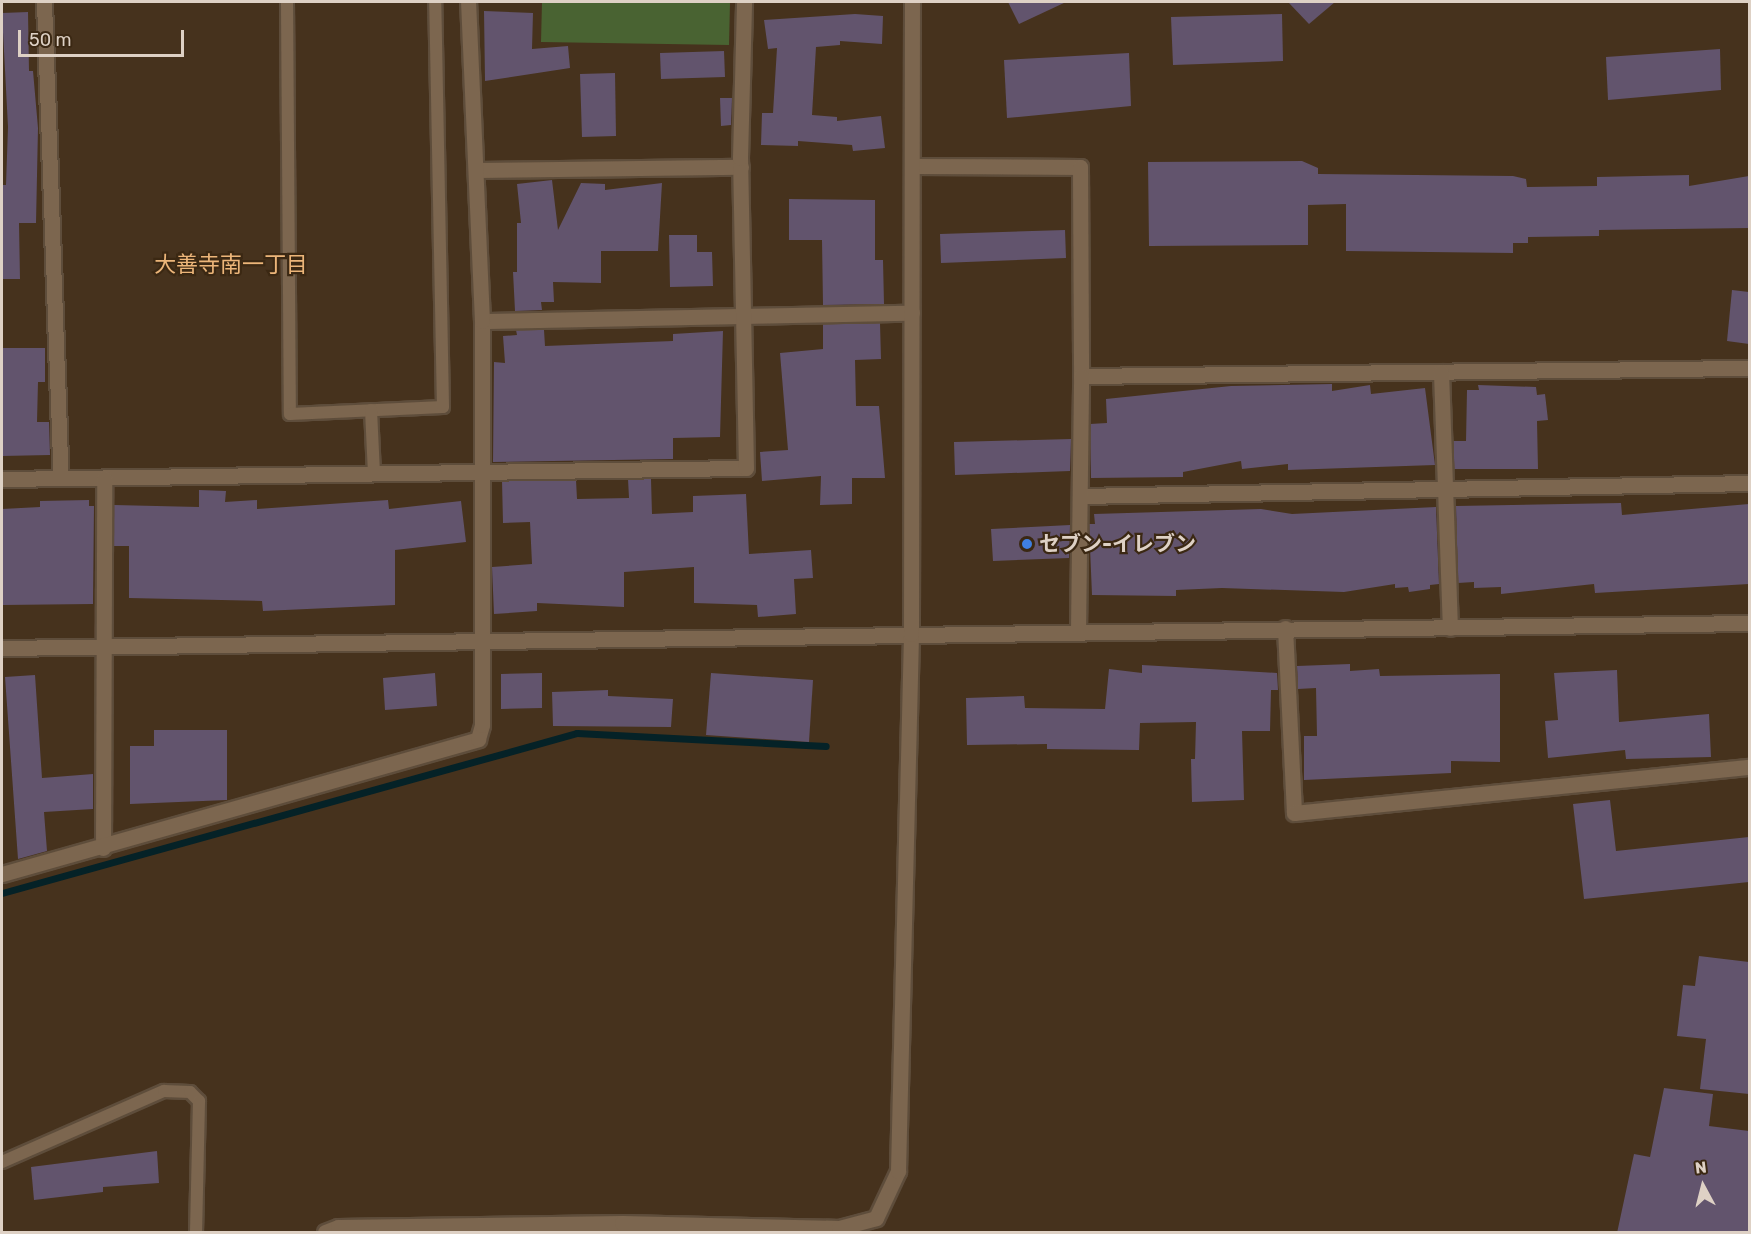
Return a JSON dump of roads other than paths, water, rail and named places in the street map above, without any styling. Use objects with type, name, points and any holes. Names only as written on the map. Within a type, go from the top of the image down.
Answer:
[{"type":"street","points":[[44,2],[61,478]]},
{"type":"street","points":[[2,874],[103,848],[478,739],[482,639],[480,472],[483,321],[478,170],[468,2]]},
{"type":"street","points":[[2,479],[746,468],[741,167],[744,2]]},
{"type":"street","points":[[325,1233],[338,1227],[621,1223],[839,1228],[876,1218],[898,1171],[911,634],[912,2]]},
{"type":"street","points":[[912,166],[1080,167],[1081,376],[1078,632]]},
{"type":"street","points":[[478,170],[741,167]]},
{"type":"street","points":[[483,321],[744,314],[912,313]]},
{"type":"street","points":[[1081,376],[1749,368]]},
{"type":"street","points":[[1441,372],[1442,489],[1450,628]]},
{"type":"street","points":[[103,848],[104,478]]},
{"type":"street","points":[[1080,495],[1749,483]]},
{"type":"street","points":[[2,648],[482,639],[1749,623]]},
{"type":"street","points":[[1285,628],[1294,813],[1749,767]]},
{"type":"lane","points":[[287,2],[290,414],[443,407],[435,2]]},
{"type":"lane","points":[[371,410],[374,474]]},
{"type":"lane","points":[[2,1162],[164,1092],[190,1092],[199,1101],[196,1233]]},
{"type":"waterway","points":[[2,893],[577,733],[826,746]]},
{"type":"place","name":"セブン-イレブン","points":[[1027,544]]},
{"type":"district","name":"大善寺南一丁目","points":[[231,265]]}]
